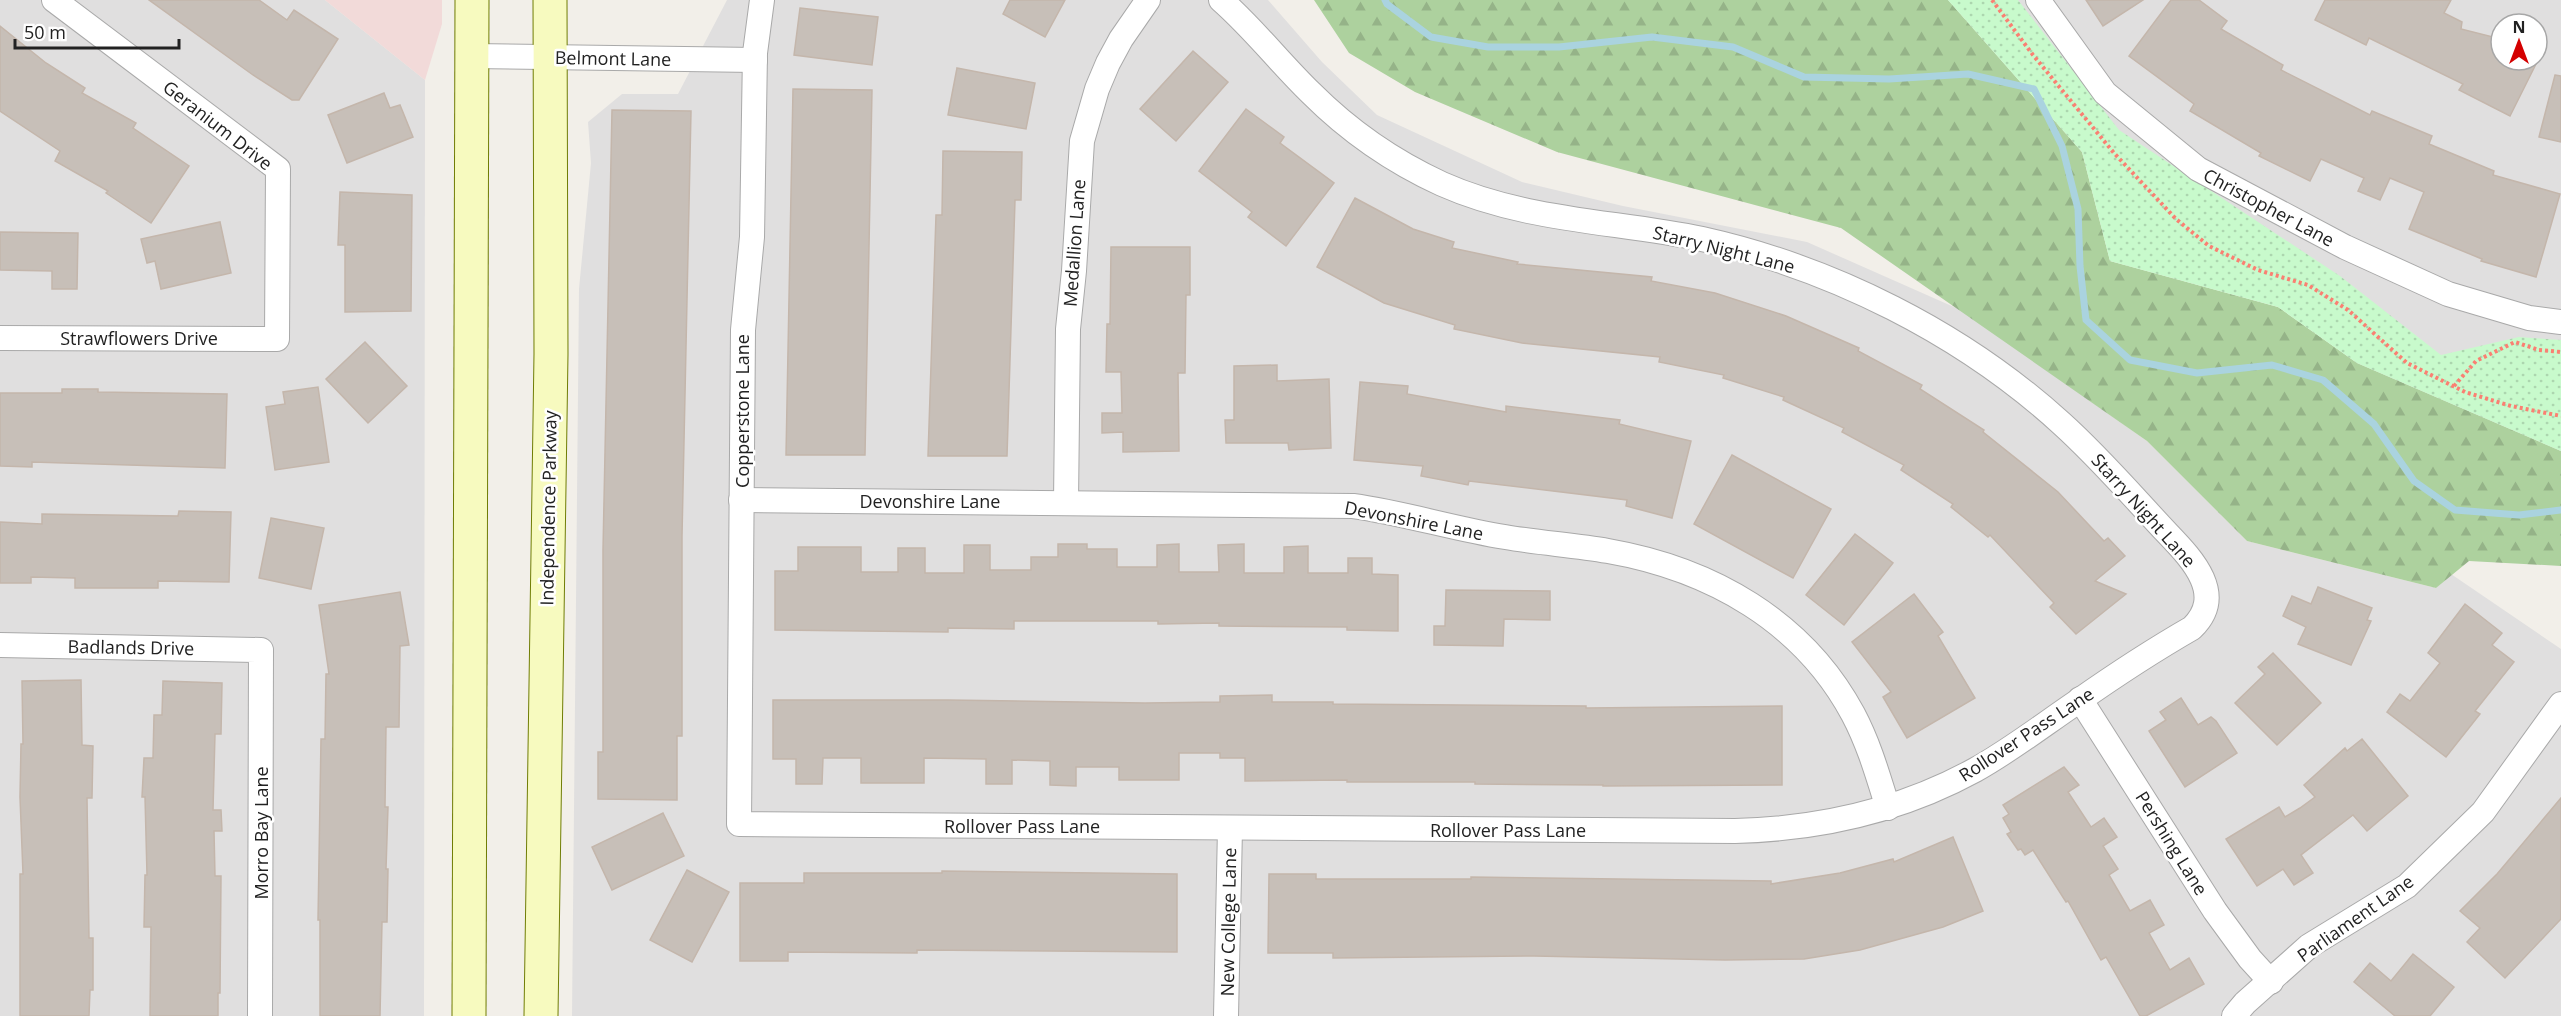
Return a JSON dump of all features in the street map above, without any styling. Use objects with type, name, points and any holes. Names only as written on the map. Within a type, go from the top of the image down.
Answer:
[{"type":"main road","points":[[469,1016],[472,0]]},
{"type":"main road","name":"Independence Parkway","points":[[541,1016],[550,354],[550,0]]},
{"type":"street","name":"Geranium Drive","points":[[54,0],[278,169],[278,339]]},
{"type":"street","name":"Copperstone Lane","points":[[739,824],[743,330],[754,204],[755,60],[762,0]]},
{"type":"street","name":"Medallion Lane","points":[[1066,502],[1068,328],[1082,141],[1091,106],[1108,63],[1121,39],[1148,0]]},
{"type":"street","name":"Starry Night Lane","points":[[1221,0],[1332,114],[1385,153],[1443,184],[1494,203],[1537,214],[1662,231],[1748,251],[1791,265],[1863,294],[1951,341],[2024,392],[2091,451],[2193,560],[2208,601]]},
{"type":"street","name":"Christopher Lane","points":[[2038,0],[2105,93],[2198,169],[2345,247],[2448,294],[2529,318],[2561,322]]},
{"type":"street","name":"Belmont Lane","points":[[472,56],[755,60]]},
{"type":"street","name":"Strawflowers Drive","points":[[0,338],[278,339]]},
{"type":"street","name":"Devonshire Lane","points":[[741,500],[1353,506],[1381,510],[1490,535],[1638,557],[1695,575],[1733,593],[1772,618],[1804,647],[1841,693],[1865,739],[1888,808]]},
{"type":"street","name":"Rollover Pass Lane","points":[[739,824],[1766,831],[1828,823],[1888,808],[1974,771],[2080,699],[2192,628],[2202,618],[2208,601]]},
{"type":"street","name":"Badlands Drive","points":[[0,645],[261,650]]},
{"type":"street","name":"Morro Bay Lane","points":[[260,1016],[261,650]]},
{"type":"street","name":"Pershing Lane","points":[[2080,699],[2215,911],[2250,959],[2271,981]]},
{"type":"street","name":"Parliament Lane","points":[[2234,1016],[2245,1002],[2309,946],[2407,886],[2483,813],[2561,704]]},
{"type":"street","name":"New College Lane","points":[[1226,1016],[1230,828]]},
{"type":"path","points":[[1992,0],[2033,55],[2114,153],[2176,219],[2209,246],[2258,270],[2308,285],[2348,310],[2407,363],[2454,387],[2511,406],[2561,417]]},
{"type":"path","points":[[2454,387],[2476,361],[2514,342],[2539,350],[2561,352]]},
{"type":"shaded area","points":[[0,0],[325,0],[425,80],[424,1016],[0,1016]]},
{"type":"shaded area","points":[[325,0],[442,0],[442,24],[425,80]]},
{"type":"shaded area","points":[[727,0],[1268,0],[1322,62],[1377,115],[1522,182],[1623,206],[1807,242],[1963,311],[2147,441],[2247,541],[2436,588],[2451,574],[2561,649],[2561,1016],[572,1016],[579,289],[591,163],[588,122],[622,94],[678,94]]},
{"type":"shaded area","points":[[1948,0],[2561,0],[2561,451],[2357,363]]},
{"type":"green space","points":[[1314,0],[1948,0],[2082,152],[2110,261],[2278,307],[2357,363],[2561,451],[2561,566],[2469,561],[2436,588],[2247,541],[2147,441],[1841,228],[1557,152],[1415,92],[1349,53]]},
{"type":"green space","points":[[1948,0],[2018,0],[2119,130],[2340,276],[2441,355],[2519,337],[2561,340],[2561,451],[2357,363],[2278,307],[2110,261],[2082,152]]},
{"type":"building","points":[[149,0],[259,0],[287,20],[294,10],[338,39],[299,100],[292,100],[253,75]]},
{"type":"building","points":[[1010,0],[1065,0],[1045,37],[1003,14]]},
{"type":"building","points":[[2086,0],[2143,0],[2103,26]]},
{"type":"building","points":[[2171,0],[2199,0],[2227,21],[2221,29],[2283,65],[2281,70],[2370,115],[2372,111],[2432,136],[2429,144],[2494,171],[2493,175],[2560,194],[2536,277],[2481,261],[2482,259],[2409,229],[2424,192],[2390,178],[2380,200],[2358,191],[2364,178],[2321,159],[2310,181],[2259,156],[2261,153],[2190,111],[2194,104],[2129,56]]},
{"type":"building","points":[[2325,0],[2451,0],[2444,13],[2462,22],[2461,29],[2489,36],[2489,72],[2532,72],[2510,116],[2459,90],[2463,84],[2369,38],[2366,45],[2315,20]]},
{"type":"building","points":[[800,8],[878,17],[872,65],[794,55]]},
{"type":"building","points":[[0,26],[46,63],[85,88],[82,93],[136,123],[133,128],[189,166],[151,223],[106,193],[108,191],[55,161],[60,151],[0,111]]},
{"type":"building","points":[[1193,51],[1228,82],[1176,141],[1140,109]]},
{"type":"building","points":[[957,68],[1035,83],[1026,129],[948,115]]},
{"type":"building","points":[[2555,75],[2561,76],[2561,142],[2539,137]]},
{"type":"building","points":[[793,89],[872,90],[865,455],[786,455]]},
{"type":"building","points":[[384,93],[390,108],[400,105],[413,137],[347,163],[328,115]]},
{"type":"building","points":[[1246,109],[1284,137],[1280,143],[1334,183],[1286,246],[1248,217],[1252,212],[1199,171]]},
{"type":"building","points":[[612,110],[691,111],[682,536],[682,736],[677,736],[677,800],[598,799],[598,752],[603,752],[603,550]]},
{"type":"building","points":[[943,151],[1022,152],[1021,200],[1015,200],[1007,456],[928,456],[936,215],[942,215]]},
{"type":"building","points":[[340,192],[412,195],[411,311],[345,312],[345,245],[338,245]]},
{"type":"building","points":[[1355,198],[1413,229],[1454,242],[1452,248],[1518,262],[1517,264],[1652,277],[1651,281],[1715,293],[1786,316],[1859,348],[1858,351],[1922,385],[1920,389],[1984,430],[1983,432],[2058,492],[2104,541],[2108,538],[2125,556],[2095,581],[2126,594],[2076,634],[2050,607],[2054,603],[1990,535],[1988,537],[1951,507],[1953,504],[1901,470],[1904,465],[1842,432],[1844,428],[1783,400],[1784,397],[1723,378],[1724,375],[1659,362],[1660,357],[1522,343],[1454,329],[1455,325],[1384,303],[1317,267]]},
{"type":"building","points":[[220,222],[231,273],[161,289],[155,261],[147,263],[141,239]]},
{"type":"building","points":[[0,232],[78,233],[77,289],[52,289],[52,271],[0,270]]},
{"type":"building","points":[[1111,247],[1190,247],[1190,295],[1186,295],[1185,373],[1178,373],[1179,451],[1123,452],[1123,432],[1102,433],[1102,413],[1122,413],[1121,372],[1106,372],[1107,324],[1110,324]]},
{"type":"building","points":[[365,342],[407,386],[368,423],[326,379]]},
{"type":"building","points":[[1277,365],[1277,381],[1329,379],[1331,448],[1289,450],[1288,443],[1226,443],[1225,420],[1234,420],[1234,366]]},
{"type":"building","points":[[1360,382],[1408,386],[1407,394],[1506,412],[1506,406],[1620,420],[1619,424],[1691,441],[1672,518],[1626,506],[1627,500],[1469,481],[1468,485],[1421,476],[1423,466],[1354,460]]},
{"type":"building","points":[[318,387],[329,462],[275,470],[266,407],[285,404],[283,392]]},
{"type":"building","points":[[62,389],[98,389],[98,392],[227,394],[225,468],[32,462],[32,467],[0,466],[0,393],[62,393]]},
{"type":"building","points":[[1732,455],[1831,509],[1793,578],[1694,524]]},
{"type":"building","points":[[179,511],[231,512],[229,582],[158,581],[158,588],[75,588],[75,578],[31,577],[31,583],[0,583],[0,522],[42,524],[42,514],[178,516]]},
{"type":"building","points":[[271,518],[324,528],[311,589],[259,578]]},
{"type":"building","points":[[1855,534],[1893,563],[1844,625],[1806,595]]},
{"type":"building","points":[[1058,544],[1087,544],[1087,549],[1117,549],[1117,567],[1157,567],[1157,545],[1179,544],[1179,572],[1219,572],[1218,545],[1244,544],[1244,573],[1284,573],[1284,547],[1308,546],[1308,573],[1348,573],[1348,558],[1372,558],[1372,574],[1398,575],[1398,631],[1347,630],[1347,627],[1219,626],[1219,623],[1158,624],[1158,621],[1014,621],[1014,629],[948,628],[948,632],[775,630],[775,571],[798,571],[798,547],[861,547],[861,572],[898,572],[898,548],[925,548],[925,573],[964,573],[964,545],[990,545],[990,570],[1031,570],[1031,557],[1058,557]]},
{"type":"building","points":[[2318,587],[2372,608],[2367,620],[2371,621],[2351,665],[2298,644],[2306,627],[2283,616],[2292,596],[2311,604]]},
{"type":"building","points":[[1446,590],[1550,591],[1550,620],[1504,619],[1503,646],[1434,645],[1434,626],[1445,626]]},
{"type":"building","points":[[400,592],[409,645],[400,646],[399,727],[386,727],[387,922],[382,922],[380,1016],[320,1016],[320,920],[318,920],[321,739],[325,739],[326,674],[329,674],[319,605]]},
{"type":"building","points":[[1914,594],[1943,632],[1938,636],[1975,698],[1907,738],[1883,697],[1891,692],[1852,642]]},
{"type":"building","points":[[2465,604],[2502,633],[2492,645],[2514,662],[2475,711],[2480,714],[2446,757],[2387,712],[2400,694],[2410,701],[2440,663],[2428,653]]},
{"type":"building","points":[[2273,653],[2321,703],[2277,745],[2235,703],[2265,674],[2258,667]]},
{"type":"building","points":[[81,680],[82,745],[93,746],[92,798],[87,798],[89,938],[93,938],[93,990],[90,990],[89,1016],[20,1016],[20,874],[23,874],[20,797],[21,744],[23,744],[22,681]]},
{"type":"building","points":[[163,681],[222,683],[221,734],[215,734],[213,810],[221,810],[222,831],[214,831],[215,876],[221,876],[218,1016],[150,1016],[151,927],[144,927],[145,875],[147,875],[145,797],[142,797],[144,758],[153,758],[154,715],[162,715]]},
{"type":"building","points":[[1272,695],[1272,702],[1333,702],[1333,704],[1586,706],[1586,708],[1782,706],[1782,785],[1603,786],[1475,784],[1475,782],[1347,782],[1347,780],[1245,781],[1245,758],[1220,758],[1220,753],[1179,753],[1179,780],[1119,780],[1119,767],[1076,767],[1076,786],[1050,785],[1050,761],[1012,760],[1012,784],[986,784],[986,759],[924,758],[924,783],[861,783],[861,758],[823,758],[822,784],[796,784],[796,759],[773,759],[773,700],[1145,703],[1220,702],[1220,696]]},
{"type":"building","points":[[2181,698],[2198,725],[2211,717],[2216,721],[2237,753],[2185,787],[2149,731],[2166,720],[2160,712]]},
{"type":"building","points":[[2362,739],[2408,796],[2367,831],[2353,815],[2301,855],[2313,873],[2294,885],[2283,869],[2257,886],[2226,839],[2279,807],[2285,817],[2315,797],[2304,785],[2345,748],[2347,751]]},
{"type":"building","points":[[2064,767],[2079,785],[2068,792],[2091,827],[2104,818],[2117,837],[2103,846],[2118,869],[2109,875],[2130,911],[2150,900],[2164,925],[2149,933],[2170,970],[2189,958],[2204,984],[2146,1016],[2140,1016],[2106,957],[2101,960],[2068,901],[2066,902],[2033,850],[2025,855],[2021,849],[2018,850],[2007,834],[2011,832],[2003,818],[2009,814],[2003,805]]},
{"type":"building","points":[[2561,798],[2561,919],[2505,978],[2467,942],[2480,928],[2460,911],[2497,874]]},
{"type":"building","points":[[663,813],[684,856],[612,890],[592,847]]},
{"type":"building","points":[[1953,837],[1983,911],[1943,927],[1860,950],[1804,959],[1725,960],[1534,956],[1333,958],[1333,953],[1268,953],[1269,874],[1316,874],[1316,879],[1471,879],[1471,877],[1771,881],[1771,884],[1840,873],[1893,859],[1894,862]]},
{"type":"building","points":[[687,870],[729,892],[692,962],[650,940]]},
{"type":"building","points":[[942,871],[1177,874],[1177,952],[917,950],[917,953],[788,952],[788,961],[740,961],[740,883],[804,883],[804,873],[942,873]]},
{"type":"building","points":[[2413,954],[2454,987],[2430,1016],[2395,1016],[2354,982],[2370,963],[2391,981]]},
{"type":"waterway","points":[[1385,0],[1387,4],[1431,37],[1488,47],[1559,47],[1652,37],[1733,47],[1804,77],[1889,79],[1968,74],[2034,89],[2062,146],[2078,209],[2080,266],[2086,320],[2130,360],[2197,373],[2272,365],[2323,380],[2374,424],[2414,481],[2455,510],[2519,515],[2561,510]]}]
